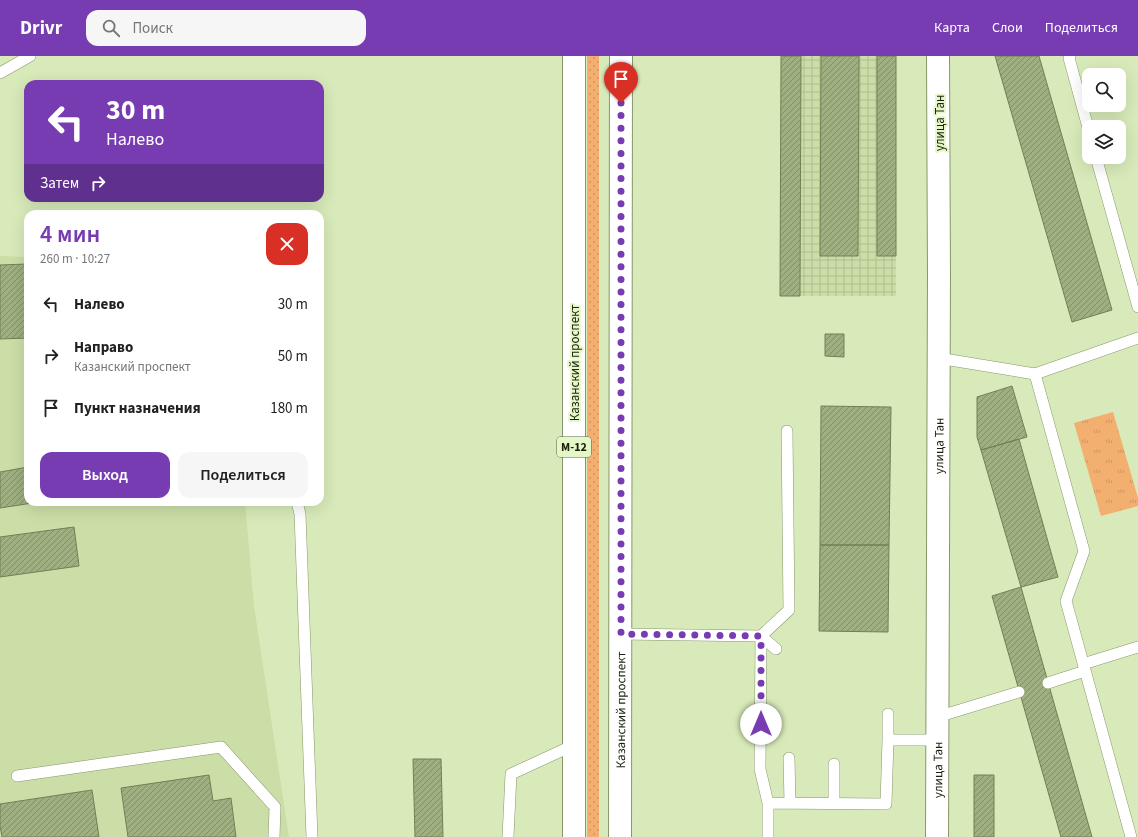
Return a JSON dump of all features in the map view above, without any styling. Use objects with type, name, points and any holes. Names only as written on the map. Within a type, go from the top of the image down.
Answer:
[{"type":"main road","name":"Казанский проспект","points":[[574,56],[574,837]]},
{"type":"main road","name":"Казанский проспект","points":[[620,837],[621,56]]},
{"type":"main road","name":"улица Тан","points":[[937,837],[939,275],[938,56]]},
{"type":"lane","points":[[0,73],[30,56]]},
{"type":"lane","points":[[1070,56],[1069,58],[1086,120]]},
{"type":"lane","points":[[1098,164],[1138,305]]},
{"type":"lane","points":[[938,358],[1035,374],[1138,338]]},
{"type":"lane","points":[[1035,374],[1084,551],[1066,601],[1131,837]]},
{"type":"lane","points":[[768,837],[768,803],[760,769],[761,636],[788,610],[787,431]]},
{"type":"lane","points":[[298,506],[300,514],[312,837]]},
{"type":"lane","points":[[621,634],[761,636],[776,649]]},
{"type":"lane","points":[[1048,683],[1138,647]]},
{"type":"lane","points":[[937,717],[1019,692]]},
{"type":"lane","points":[[768,803],[886,804],[888,714]]},
{"type":"lane","points":[[888,740],[937,740]]},
{"type":"lane","points":[[508,837],[510,774],[574,745]]},
{"type":"lane","points":[[17,776],[221,747],[275,807],[274,837]]},
{"type":"lane","points":[[789,758],[790,803]]},
{"type":"lane","points":[[834,764],[834,803]]},
{"type":"shaded area","points":[[781,56],[896,56],[896,296],[780,296]]},
{"type":"shaded area","points":[[0,256],[24,257],[24,506],[245,506],[254,606],[289,837],[0,837]]},
{"type":"green space","points":[[587,56],[599,56],[599,837],[587,837]]},
{"type":"green space","points":[[1113,412],[1138,498],[1138,506],[1101,516],[1074,423]]},
{"type":"building","points":[[781,56],[801,56],[800,296],[780,296]]},
{"type":"building","points":[[821,56],[859,56],[858,256],[820,256]]},
{"type":"building","points":[[877,56],[896,56],[896,256],[877,256]]},
{"type":"building","points":[[995,56],[1039,56],[1112,310],[1072,322]]},
{"type":"building","points":[[24,264],[24,338],[0,339],[0,265]]},
{"type":"building","points":[[825,334],[844,334],[844,357],[825,356]]},
{"type":"building","points":[[1012,386],[1027,437],[981,450],[977,437],[977,397]]},
{"type":"building","points":[[821,406],[891,407],[889,545],[820,545]]},
{"type":"building","points":[[1019,439],[1058,577],[1021,587],[981,450]]},
{"type":"building","points":[[24,468],[24,504],[0,508],[0,472]]},
{"type":"building","points":[[74,527],[79,566],[0,577],[0,537]]},
{"type":"building","points":[[820,545],[889,545],[888,632],[819,631]]},
{"type":"building","points":[[1021,587],[1092,837],[1061,837],[992,596]]},
{"type":"building","points":[[413,759],[441,759],[443,837],[415,837]]},
{"type":"building","points":[[209,775],[213,801],[231,798],[236,837],[128,837],[121,788]]},
{"type":"building","points":[[974,775],[994,775],[994,837],[974,837]]},
{"type":"building","points":[[92,790],[99,837],[2,837],[0,826],[0,804]]},
{"type":"route","points":[[621,103],[621,634],[761,636],[761,724]]}]
